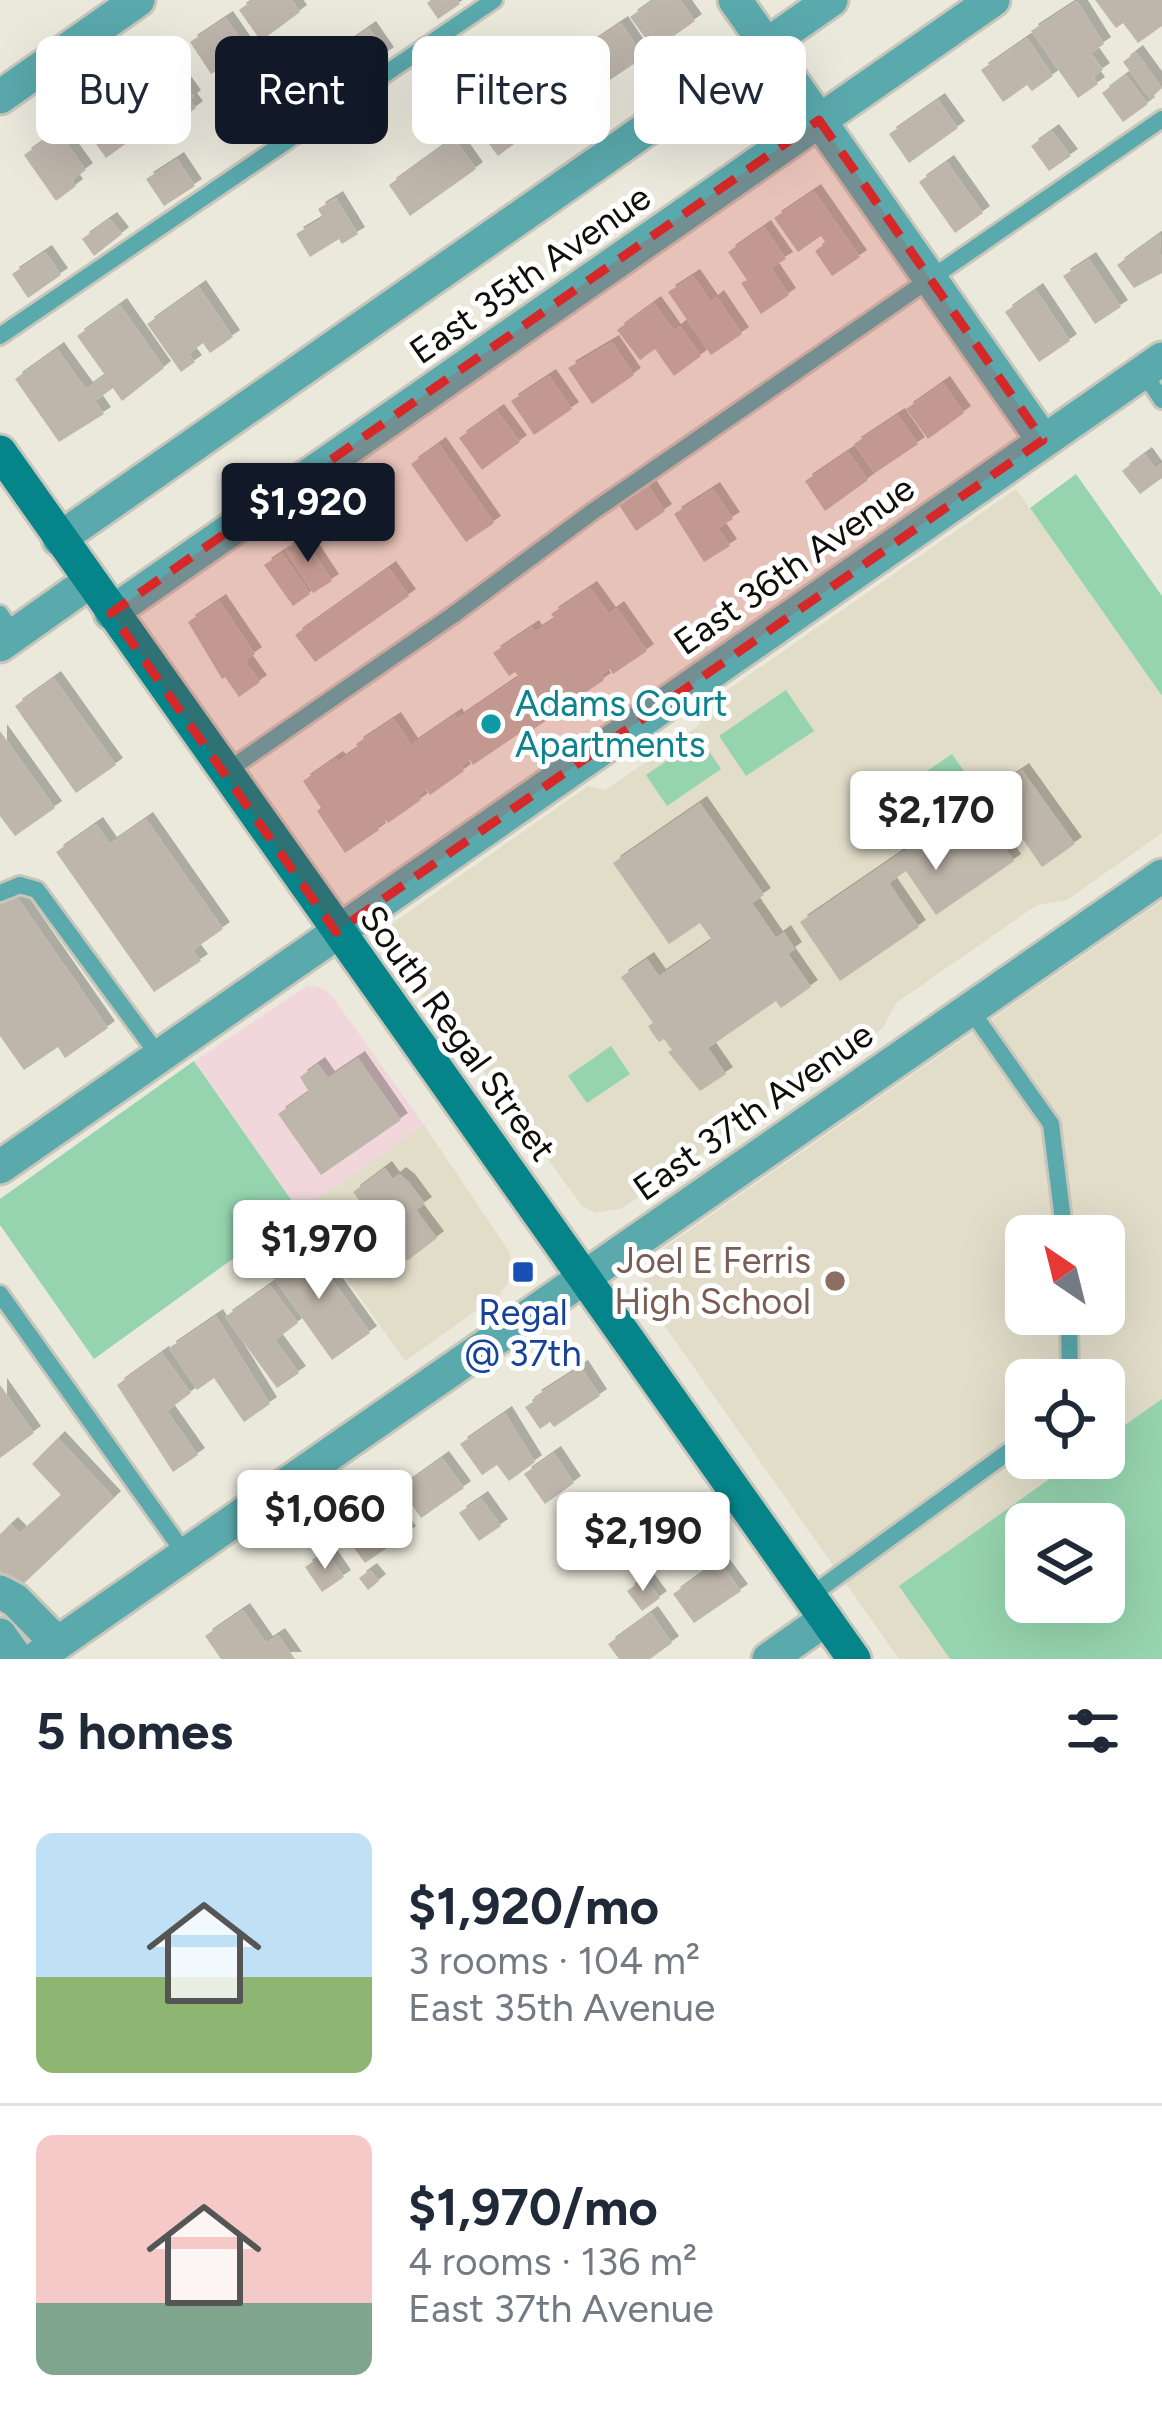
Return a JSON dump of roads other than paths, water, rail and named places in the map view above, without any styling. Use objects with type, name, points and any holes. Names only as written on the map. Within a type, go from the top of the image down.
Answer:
[{"type":"main road","name":"South Regal Street","points":[[0,452],[854,1659]]},
{"type":"street","points":[[0,97],[138,0]]},
{"type":"street","points":[[735,0],[760,36]]},
{"type":"street","name":"East 35th Avenue","points":[[779,36],[831,0]]},
{"type":"street","name":"East 35th Avenue","points":[[111,613],[993,0]]},
{"type":"street","points":[[806,102],[1043,440]]},
{"type":"street","name":"East 35th Avenue","points":[[59,539],[634,137]]},
{"type":"street","name":"East 36th Avenue","points":[[0,1167],[1043,440],[1156,377]]},
{"type":"street","points":[[5,631],[89,582]]},
{"type":"street","name":"East 37th Avenue","points":[[46,1651],[1162,876]]},
{"type":"street","points":[[0,1592],[15,1600],[46,1651]]},
{"type":"street","points":[[769,1659],[818,1608]]},
{"type":"street","points":[[0,1635],[17,1659]]},
{"type":"lane","points":[[0,336],[494,0]]},
{"type":"lane","points":[[224,773],[435,628],[592,512],[1162,119]]},
{"type":"lane","points":[[0,893],[20,885],[37,890],[159,1055]]},
{"type":"lane","points":[[970,1009],[1051,1124],[1062,1215]]},
{"type":"lane","points":[[0,1294],[184,1554]]},
{"type":"lane","points":[[818,1608],[1005,1455]]},
{"type":"place","name":"Adams Court Apartments","points":[[491,724]]},
{"type":"place","name":"Regal @ 37th","points":[[523,1272]]},
{"type":"place","name":"Joel E Ferris High School","points":[[835,1281]]}]
